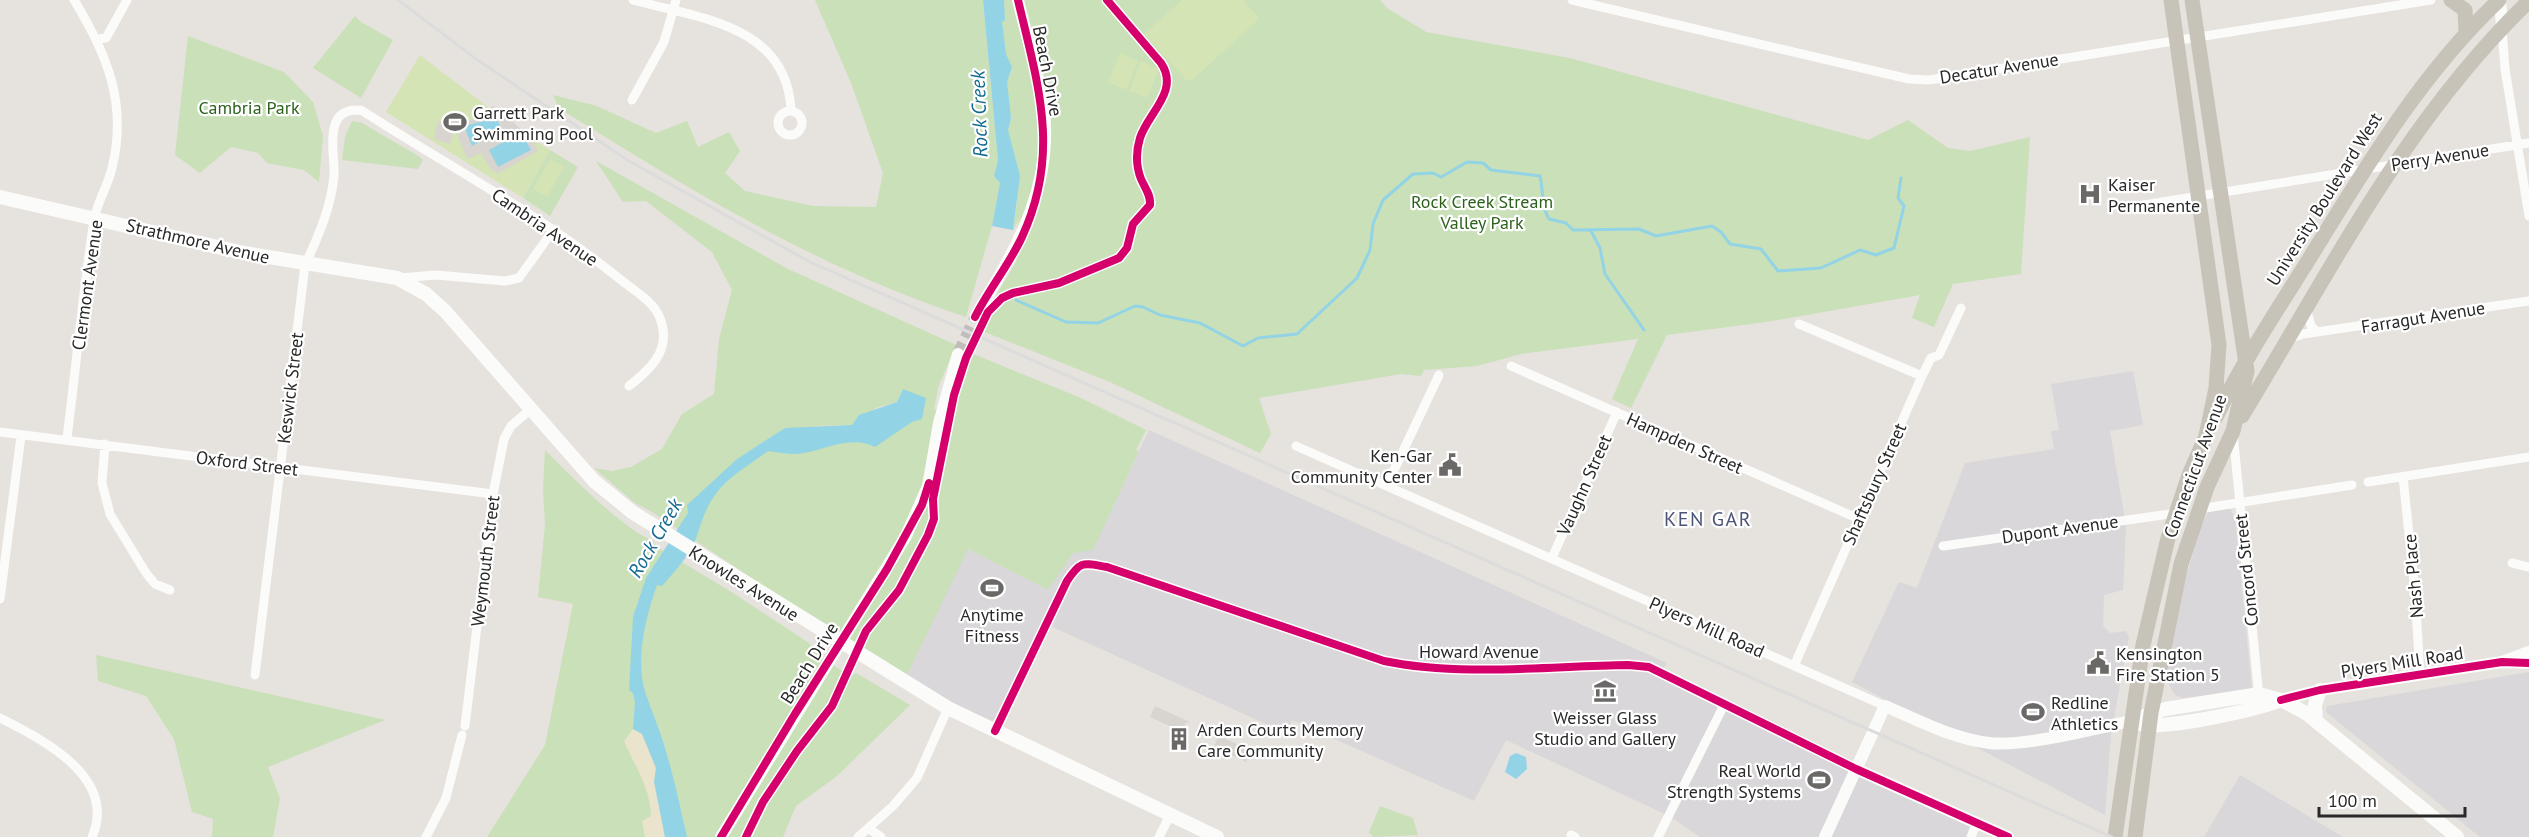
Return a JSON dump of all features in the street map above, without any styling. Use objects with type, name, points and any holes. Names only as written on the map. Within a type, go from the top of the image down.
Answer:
[{"type":"main road","name":"Connecticut Avenue","points":[[2117,830],[2130,721],[2145,636],[2176,513],[2206,436],[2216,388],[2219,345],[2171,0]]},
{"type":"main road","name":"Connecticut Avenue","points":[[2136,830],[2151,719],[2181,564],[2199,508],[2233,431],[2246,382],[2246,361],[2192,0]]},
{"type":"main road","points":[[2451,0],[2465,10],[2466,33]]},
{"type":"main road","name":"University Boulevard West","points":[[2206,436],[2246,361],[2364,169],[2428,76],[2466,33],[2500,0]]},
{"type":"main road","points":[[2233,431],[2306,308],[2449,86],[2502,26],[2529,1]]},
{"type":"main road","name":"Strathmore Avenue","points":[[0,197],[305,265],[397,278]]},
{"type":"main road","name":"Knowles Avenue","points":[[397,278],[426,294],[445,311],[594,481],[632,513],[948,708],[1217,837]]},
{"type":"main road","points":[[2316,721],[2316,698],[2320,690]]},
{"type":"main road","name":"Plyers Mill Road","points":[[2151,719],[2259,694],[2281,700]]},
{"type":"main road","points":[[2281,700],[2316,721],[2457,837]]},
{"type":"main road","name":"Plyers Mill Road","points":[[2130,721],[2260,709],[2281,700]]},
{"type":"street","name":"Clermont Avenue","points":[[67,438],[94,217],[118,144],[117,110],[113,85],[98,39],[74,0]]},
{"type":"street","points":[[98,39],[106,38],[112,32],[127,0]]},
{"type":"street","points":[[633,0],[748,35],[776,60],[790,92],[791,110]]},
{"type":"street","points":[[632,100],[664,42],[675,12],[676,0]]},
{"type":"street","name":"Beach Drive","points":[[977,314],[1022,237],[1032,209],[1042,164],[1042,102],[1018,0]]},
{"type":"street","name":"Decatur Avenue","points":[[1572,0],[1909,79],[1929,80],[2431,0]]},
{"type":"street","points":[[2500,0],[2505,69],[2529,216]]},
{"type":"street","name":"Cambria Avenue","points":[[348,110],[361,110],[554,229],[653,305],[658,314],[663,341],[659,357],[649,370],[629,386]]},
{"type":"street","name":"Keswick Street","points":[[255,675],[305,265],[321,230],[329,199],[333,179],[335,126],[339,117],[348,110]]},
{"type":"street","name":"Perry Avenue","points":[[2137,206],[2529,143]]},
{"type":"street","points":[[397,278],[436,275],[504,282],[519,278],[554,229]]},
{"type":"street","name":"Farragut Avenue","points":[[2288,339],[2317,332],[2529,301]]},
{"type":"street","name":"Shaftsbury Street","points":[[1794,666],[1922,376],[1931,358],[1939,355],[1961,308]]},
{"type":"street","points":[[2306,308],[2311,326],[2317,332]]},
{"type":"street","points":[[1799,324],[1922,376]]},
{"type":"street","name":"Beach Drive","points":[[721,837],[887,569],[922,505],[932,469],[950,377],[958,354]]},
{"type":"street","name":"Hampden Street","points":[[1511,366],[1859,519]]},
{"type":"street","points":[[1387,485],[1439,375]]},
{"type":"street","name":"Weymouth Street","points":[[426,837],[446,798],[464,731],[493,494],[507,432],[532,408]]},
{"type":"street","name":"Vaughn Street","points":[[1552,558],[1617,412]]},
{"type":"street","name":"Concord Street","points":[[2233,431],[2260,709]]},
{"type":"street","name":"Oxford Street","points":[[0,432],[21,436],[67,438],[493,494]]},
{"type":"street","points":[[0,599],[21,436]]},
{"type":"street","points":[[105,444],[102,483],[110,513],[146,573],[155,584],[170,590]]},
{"type":"street","name":"Plyers Mill Road","points":[[1296,446],[1885,706],[1978,741],[2001,743],[2130,721]]},
{"type":"street","points":[[2368,482],[2529,457]]},
{"type":"street","name":"Nash Place","points":[[2403,477],[2415,591],[2420,675]]},
{"type":"street","points":[[2199,508],[2352,485]]},
{"type":"street","name":"Dupont Avenue","points":[[1943,546],[2176,513]]},
{"type":"street","name":"Howard Avenue","points":[[995,731],[1067,581],[1077,566],[1084,563],[1107,567],[1384,661],[1443,669],[1593,665],[1649,667],[1856,769],[2008,837]]},
{"type":"street","points":[[2512,563],[2529,567]]},
{"type":"street","name":"Plyers Mill Road","points":[[2502,662],[2529,652]]},
{"type":"street","name":"Plyers Mill Road","points":[[2281,700],[2320,690],[2502,662],[2529,663]]},
{"type":"street","points":[[1658,837],[1725,703]]},
{"type":"street","points":[[1825,837],[1885,706]]},
{"type":"street","points":[[858,837],[893,806],[917,778],[948,708]]},
{"type":"street","points":[[0,718],[56,750],[78,768],[88,782],[96,805],[92,837]]},
{"type":"street","points":[[1159,837],[1170,815]]},
{"type":"street","points":[[1971,837],[1976,824]]},
{"type":"street","points":[[868,828],[881,837]]},
{"type":"shaded area","points":[[494,106],[522,130],[526,129],[538,151],[499,173],[492,171],[481,153],[467,159],[454,127],[450,144],[434,139],[438,121],[449,123],[452,118],[460,122],[488,116],[485,110]]},
{"type":"shaded area","points":[[2133,371],[2143,425],[2110,431],[2126,526],[2123,590],[2104,595],[2103,626],[2110,633],[2126,631],[2129,637],[2111,734],[2105,815],[1852,682],[1899,582],[1917,588],[1965,463],[2054,449],[2051,431],[2059,430],[2051,384]]},
{"type":"shaded area","points":[[1149,430],[1667,663],[1661,672],[1976,824],[1971,837],[1700,837],[1669,816],[1506,740],[1474,801],[1292,720],[1286,733],[1046,624],[995,731],[897,678],[968,549],[1048,590],[1073,542],[1093,549]]},
{"type":"shaded area","points":[[2230,508],[2235,519],[2252,690],[2183,698],[2175,695],[2165,678],[2179,601],[2200,529],[2208,512]]},
{"type":"shaded area","points":[[2529,672],[2529,837],[2480,837],[2326,712],[2327,706]]},
{"type":"shaded area","points":[[1155,706],[1190,722],[1186,722],[1182,732],[1150,717]]},
{"type":"shaded area","points":[[1215,734],[1250,750],[1246,762],[1214,747],[1218,737]]},
{"type":"shaded area","points":[[2240,775],[2343,837],[2204,837]]},
{"type":"green space","points":[[815,0],[983,0],[998,160],[994,176],[1000,183],[992,226],[966,317],[859,276],[756,225],[706,198],[559,108],[553,95],[597,106],[656,133],[687,121],[698,147],[729,132],[740,151],[725,173],[745,191],[813,206],[876,207],[883,173],[851,83]]},
{"type":"green space","name":"Rock Creek Stream Valley Park","points":[[988,0],[1380,0],[1387,8],[1426,32],[1570,58],[1868,140],[1908,120],[1948,148],[1970,151],[2030,137],[2021,274],[1953,284],[1934,327],[1912,318],[1920,295],[1766,322],[1667,335],[1631,408],[1612,399],[1638,339],[1521,354],[1477,366],[1424,370],[1421,376],[1401,374],[1259,398],[1271,434],[1260,453],[1110,382],[977,329],[1017,260],[1010,256],[1020,217],[1013,230],[1017,202],[1008,130],[1010,119]]},
{"type":"green space","points":[[1182,0],[1243,0],[1258,17],[1258,20],[1191,81],[1186,80],[1144,34]]},
{"type":"green space","name":"Cambria Park","points":[[355,16],[361,22],[393,40],[361,98],[313,68]]},
{"type":"green space","name":"Cambria Park","points":[[188,36],[284,72],[313,102],[323,136],[319,182],[304,170],[267,163],[258,153],[231,147],[200,173],[175,155]]},
{"type":"green space","points":[[1120,53],[1138,61],[1126,90],[1108,82]]},
{"type":"green space","name":"Garrett Park Swimming Pool","points":[[420,55],[514,127],[550,150],[523,198],[386,112]]},
{"type":"green space","points":[[1141,61],[1159,69],[1147,98],[1129,91]]},
{"type":"green space","name":"Cambria Park","points":[[352,121],[362,123],[420,157],[423,160],[418,169],[342,160],[345,137]]},
{"type":"green space","points":[[550,150],[578,167],[550,216],[523,198]]},
{"type":"green space","points":[[550,159],[564,167],[547,197],[533,189]]},
{"type":"green space","points":[[596,161],[788,269],[956,345],[938,388],[934,410],[958,403],[966,358],[971,353],[1081,398],[1146,430],[1136,450],[1139,451],[1093,550],[1073,553],[1048,590],[968,549],[905,679],[635,503],[594,468],[612,471],[631,467],[662,449],[682,414],[714,394],[719,339],[732,290],[712,252],[646,201],[623,202]],"holes":[[[903,389],[911,393],[898,421],[802,434],[815,426],[852,425],[876,408],[897,402]]]},
{"type":"green space","points":[[545,450],[599,502],[657,547],[809,643],[817,654],[851,677],[856,673],[910,705],[837,776],[796,806],[783,837],[487,837],[545,745],[573,604],[538,597],[545,525],[543,489]]},
{"type":"green space","points":[[96,655],[385,720],[268,767],[280,798],[273,837],[212,837],[213,819],[192,812],[174,739],[146,696],[98,681]]},
{"type":"green space","points":[[1380,806],[1413,818],[1418,835],[1373,837],[1369,832]]},
{"type":"sand","points":[[633,729],[642,734],[656,768],[655,782],[665,837],[645,837],[642,821],[651,816],[648,795],[624,741]]},
{"type":"water","points":[[983,0],[1004,0],[1005,20],[1002,22],[1006,54],[1012,67],[1007,82],[1011,118],[1008,130],[1020,176],[1013,230],[992,226],[1000,183],[994,176],[998,160]]},
{"type":"water","points":[[497,118],[501,130],[472,146],[464,126]]},
{"type":"water","points":[[521,132],[531,150],[498,167],[489,150]]},
{"type":"water","points":[[903,389],[926,398],[922,419],[912,422],[875,447],[855,442],[806,453],[768,451],[733,477],[720,488],[711,501],[695,541],[684,559],[662,586],[657,585],[643,636],[642,675],[644,688],[668,759],[687,837],[665,837],[654,782],[656,768],[642,734],[633,729],[635,702],[633,693],[629,690],[633,617],[646,578],[688,513],[687,505],[737,459],[785,428],[852,425],[859,415],[897,402]]},
{"type":"water","points":[[1516,753],[1526,757],[1527,769],[1516,779],[1505,772],[1510,756]]},
{"type":"waterway","points":[[1016,300],[1066,322],[1098,323],[1135,306],[1143,307],[1160,315],[1200,323],[1243,346],[1258,338],[1297,334],[1357,278],[1370,250],[1373,224],[1383,200],[1413,174],[1433,173],[1441,177],[1467,162],[1483,163],[1491,170],[1540,176],[1544,204],[1549,219],[1566,223],[1573,230],[1639,229],[1656,236],[1712,226],[1721,232],[1730,244],[1761,249],[1778,271],[1821,268],[1860,250],[1876,255],[1894,248],[1904,206],[1898,198],[1901,178]]},
{"type":"waterway","points":[[1591,231],[1600,248],[1605,274],[1644,330]]},
{"type":"tunnel","points":[[958,354],[977,314]]},
{"type":"railway","points":[[398,0],[476,59],[629,161],[808,261],[2112,837]]},
{"type":"cycle path","points":[[975,317],[1022,237],[1034,206],[1041,176],[1042,119],[1033,61],[1018,0]]},
{"type":"cycle path","points":[[746,837],[763,802],[797,751],[832,706],[866,631],[899,590],[928,535],[934,519],[933,499],[954,395],[966,358],[988,312],[1002,298],[1013,293],[1059,283],[1119,258],[1127,248],[1133,224],[1150,205],[1149,195],[1138,169],[1138,148],[1144,129],[1165,92],[1166,73],[1161,63],[1107,0]]},
{"type":"cycle path","points":[[721,837],[795,714],[887,569],[922,505],[929,483]]},
{"type":"cycle path","points":[[995,731],[1067,581],[1079,566],[1087,564],[1107,567],[1384,661],[1413,666],[1474,670],[1628,665],[1649,667],[1856,769],[2008,837]]},
{"type":"cycle path","points":[[2281,700],[2320,690],[2502,662],[2529,663]]},
{"type":"place","name":"Garrett Park Swimming Pool","points":[[455,122]]},
{"type":"place","name":"Kaiser Permanente","points":[[2090,194]]},
{"type":"place","name":"Ken-Gar Community Center","points":[[1450,465]]},
{"type":"place","name":"Anytime Fitness","points":[[992,588]]},
{"type":"place","name":"Kensington Fire Station 5","points":[[2098,663]]},
{"type":"place","name":"Weisser Glass Studio and Gallery","points":[[1605,691]]},
{"type":"place","name":"Redline Athletics","points":[[2033,712]]},
{"type":"place","name":"Arden Courts Memory Care Community","points":[[1179,739]]},
{"type":"place","name":"Real World Strength Systems","points":[[1819,780]]},
{"type":"district","name":"KEN GAR","points":[[1708,519]]},
{"type":"water label","name":"Rock Creek","points":[[979,114]]},
{"type":"water label","name":"Rock Creek","points":[[655,538]]}]
